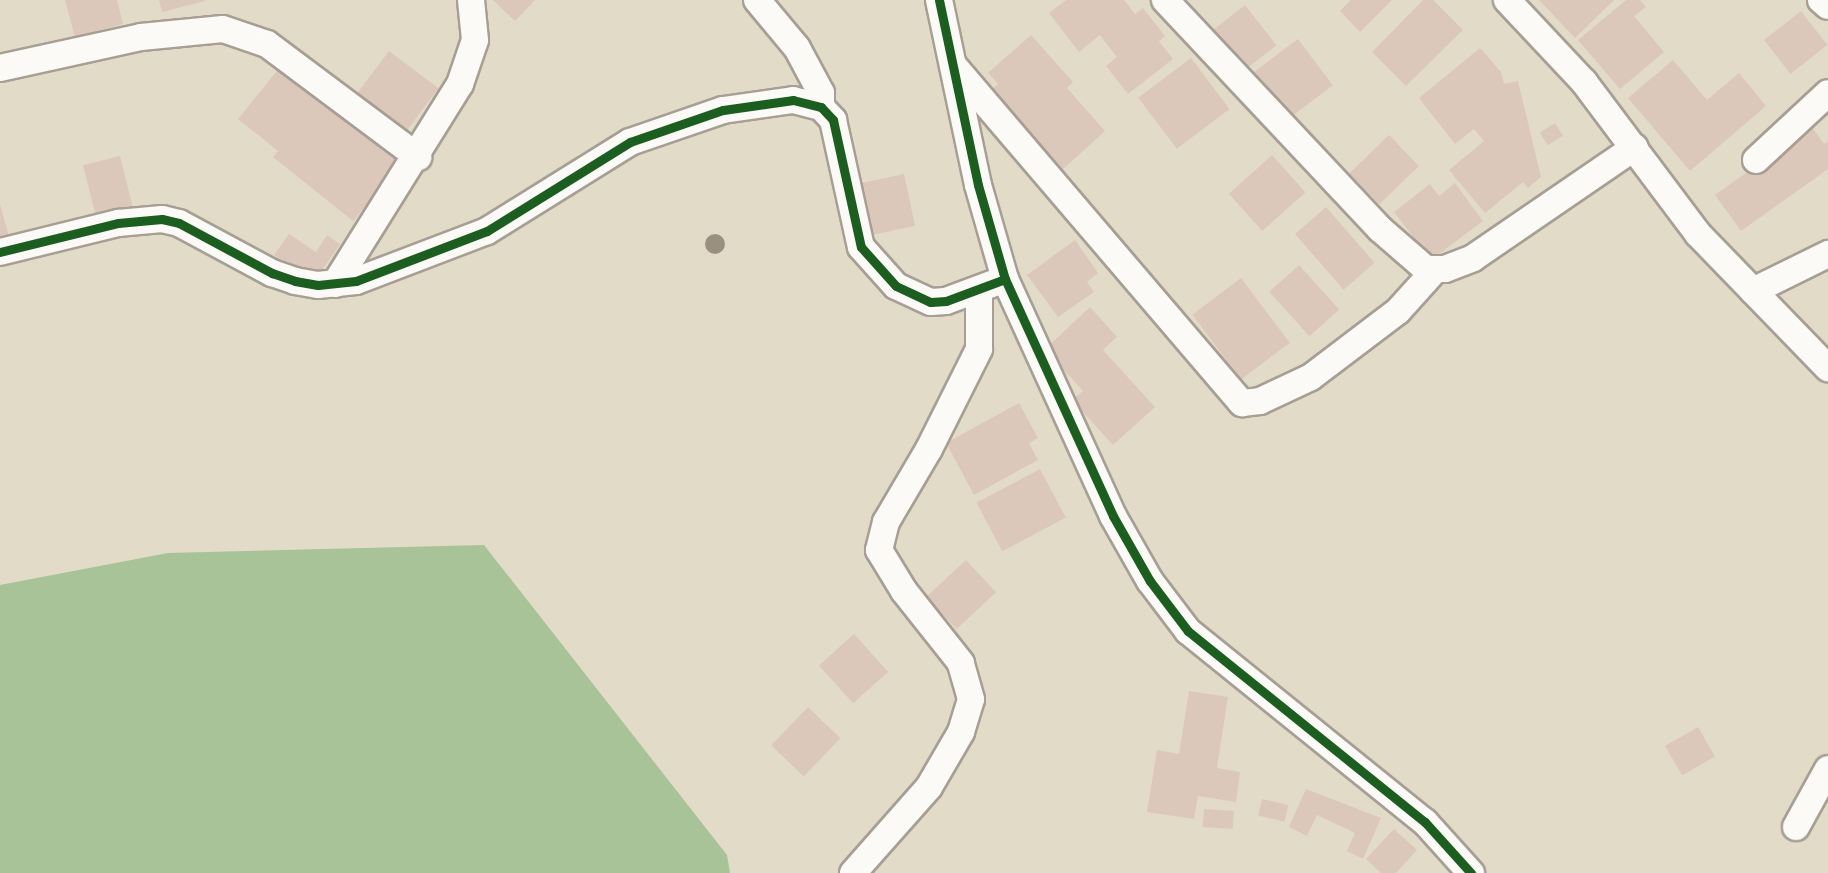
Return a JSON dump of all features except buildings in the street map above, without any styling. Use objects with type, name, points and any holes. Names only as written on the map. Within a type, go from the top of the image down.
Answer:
[{"type":"street","points":[[335,284],[447,112],[472,55],[475,18],[471,0]]},
{"type":"street","points":[[757,0],[797,48],[821,93],[821,107]]},
{"type":"street","points":[[939,0],[990,234],[1005,279],[1113,516],[1166,606],[1211,651],[1425,822],[1471,873]]},
{"type":"street","points":[[1165,0],[1380,229],[1413,259],[1434,271]]},
{"type":"street","points":[[1507,0],[1584,82],[1698,234],[1828,368]]},
{"type":"street","points":[[1821,0],[1828,6]]},
{"type":"street","points":[[0,68],[141,37],[223,29],[267,44],[418,157]]},
{"type":"street","points":[[952,64],[1013,132],[1242,403],[1260,401],[1311,377],[1398,311],[1434,271],[1473,258],[1635,147]]},
{"type":"street","points":[[1756,160],[1828,93]]},
{"type":"street","points":[[0,252],[118,223],[162,219],[216,240],[271,273],[318,285],[335,284],[381,274],[458,246],[605,154],[662,129],[769,101],[793,100],[821,107],[833,120],[858,238],[873,266],[895,286],[931,302],[952,301],[1005,279]]},
{"type":"street","points":[[964,118],[1013,132]]},
{"type":"street","points":[[1753,291],[1828,254]]},
{"type":"street","points":[[853,873],[929,787],[961,732],[971,699],[961,663],[898,582],[879,550],[886,522],[929,449],[979,349],[979,292]]},
{"type":"street","points":[[1796,827],[1828,769]]},
{"type":"green space","points":[[484,545],[727,855],[730,873],[0,873],[0,585],[168,553]]},
{"type":"cycle path","points":[[939,0],[978,185],[1005,279],[1113,516],[1150,581],[1188,631],[1425,822],[1471,873]]},
{"type":"cycle path","points":[[0,252],[118,223],[162,219],[179,223],[272,273],[295,281],[318,285],[356,281],[487,231],[630,142],[723,110],[793,100],[821,107],[833,120],[861,247],[896,286],[931,302],[946,301],[1005,279]]}]
